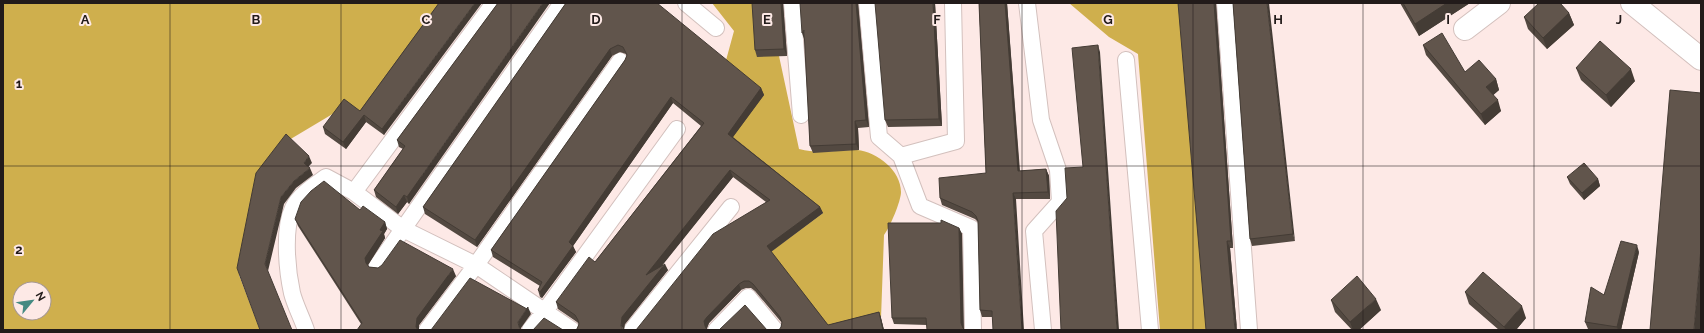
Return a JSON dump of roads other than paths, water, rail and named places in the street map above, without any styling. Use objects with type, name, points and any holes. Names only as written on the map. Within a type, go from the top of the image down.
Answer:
[{"type":"street","points":[[1465,29],[1499,3]]},
{"type":"street","points":[[1632,3],[1701,59]]},
{"type":"lane","points":[[354,192],[494,3]]},
{"type":"lane","points":[[377,266],[562,3]]},
{"type":"lane","points":[[686,3],[716,28]]},
{"type":"lane","points":[[792,3],[801,115]]},
{"type":"lane","points":[[867,3],[879,137],[901,156],[920,206],[971,228],[973,330]]},
{"type":"lane","points":[[901,156],[956,141],[953,3]]},
{"type":"lane","points":[[1027,3],[1041,120],[1058,170],[1060,202],[1034,231],[1043,330]]},
{"type":"lane","points":[[1225,3],[1249,330]]},
{"type":"lane","points":[[1126,60],[1150,330]]},
{"type":"lane","points":[[427,330],[476,265],[620,61]]},
{"type":"lane","points":[[530,330],[677,130]]},
{"type":"lane","points":[[306,330],[292,293],[287,227],[293,207],[302,196],[326,177],[354,192],[402,229],[476,265],[572,330]]},
{"type":"lane","points":[[632,330],[731,207]]},
{"type":"lane","points":[[716,330],[748,297],[775,330]]}]
